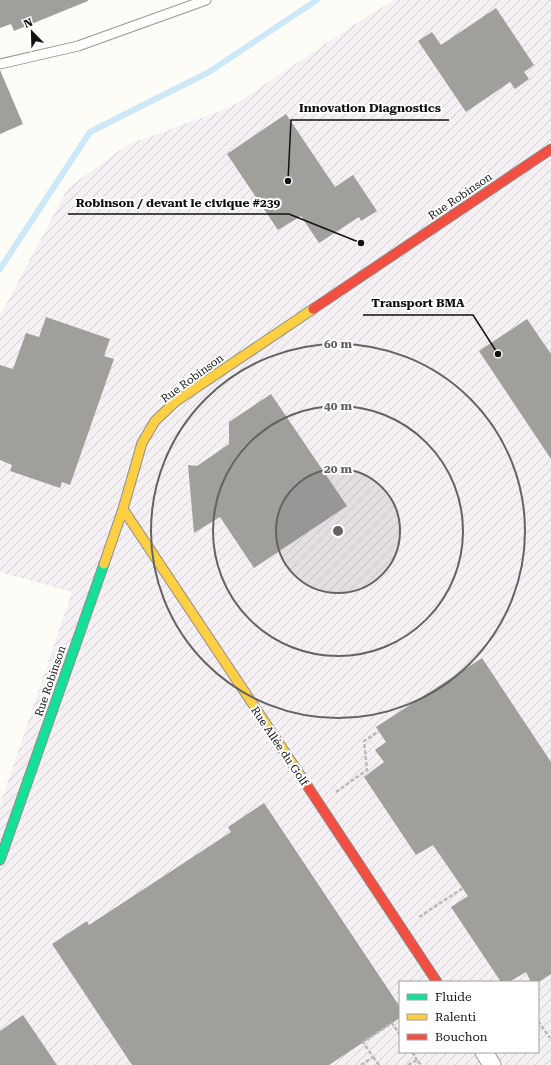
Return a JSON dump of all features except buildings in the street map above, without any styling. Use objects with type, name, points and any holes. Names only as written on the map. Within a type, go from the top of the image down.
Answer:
[{"type":"street","name":"Rue Robinson","points":[[0,860],[123,509],[142,444],[155,421],[175,402],[551,149]]},
{"type":"street","name":"Rue Allée du Golf","points":[[123,509],[436,981]]},
{"type":"street","points":[[485,1053],[492,1065]]},
{"type":"lane","points":[[0,64],[78,46],[206,0]]},
{"type":"path","points":[[319,804],[367,770],[364,741],[378,731]]},
{"type":"path","points":[[402,928],[463,888]]},
{"type":"path","points":[[539,1022],[550,1038]]},
{"type":"path","points":[[379,1065],[363,1042],[392,1023],[399,1034]]},
{"type":"path","points":[[413,1053],[421,1065]]},
{"type":"path","points":[[361,1065],[373,1057]]},
{"type":"path","points":[[408,1065],[417,1060]]},
{"type":"shaded area","points":[[395,0],[551,0],[551,1065],[0,1065],[0,805],[72,592],[0,572],[0,316],[68,188],[127,145],[231,107],[366,17]]},
{"type":"waterway","points":[[0,269],[90,132],[209,72],[317,0]]},
{"type":"traffic: fast","points":[[0,860],[104,564]]},
{"type":"traffic: slow","points":[[104,564],[123,509],[142,443],[155,421],[175,402],[313,309]]},
{"type":"traffic: slow","points":[[123,509],[308,787]]},
{"type":"traffic: jam","points":[[313,309],[551,149]]},
{"type":"traffic: jam","points":[[308,787],[436,981]]},
{"type":"place","name":"Innovation Diagnostics","points":[[288,181]]},
{"type":"place","name":"Robinson / devant le civique #239","points":[[361,243]]},
{"type":"place","name":"Transport BMA","points":[[498,354]]}]
